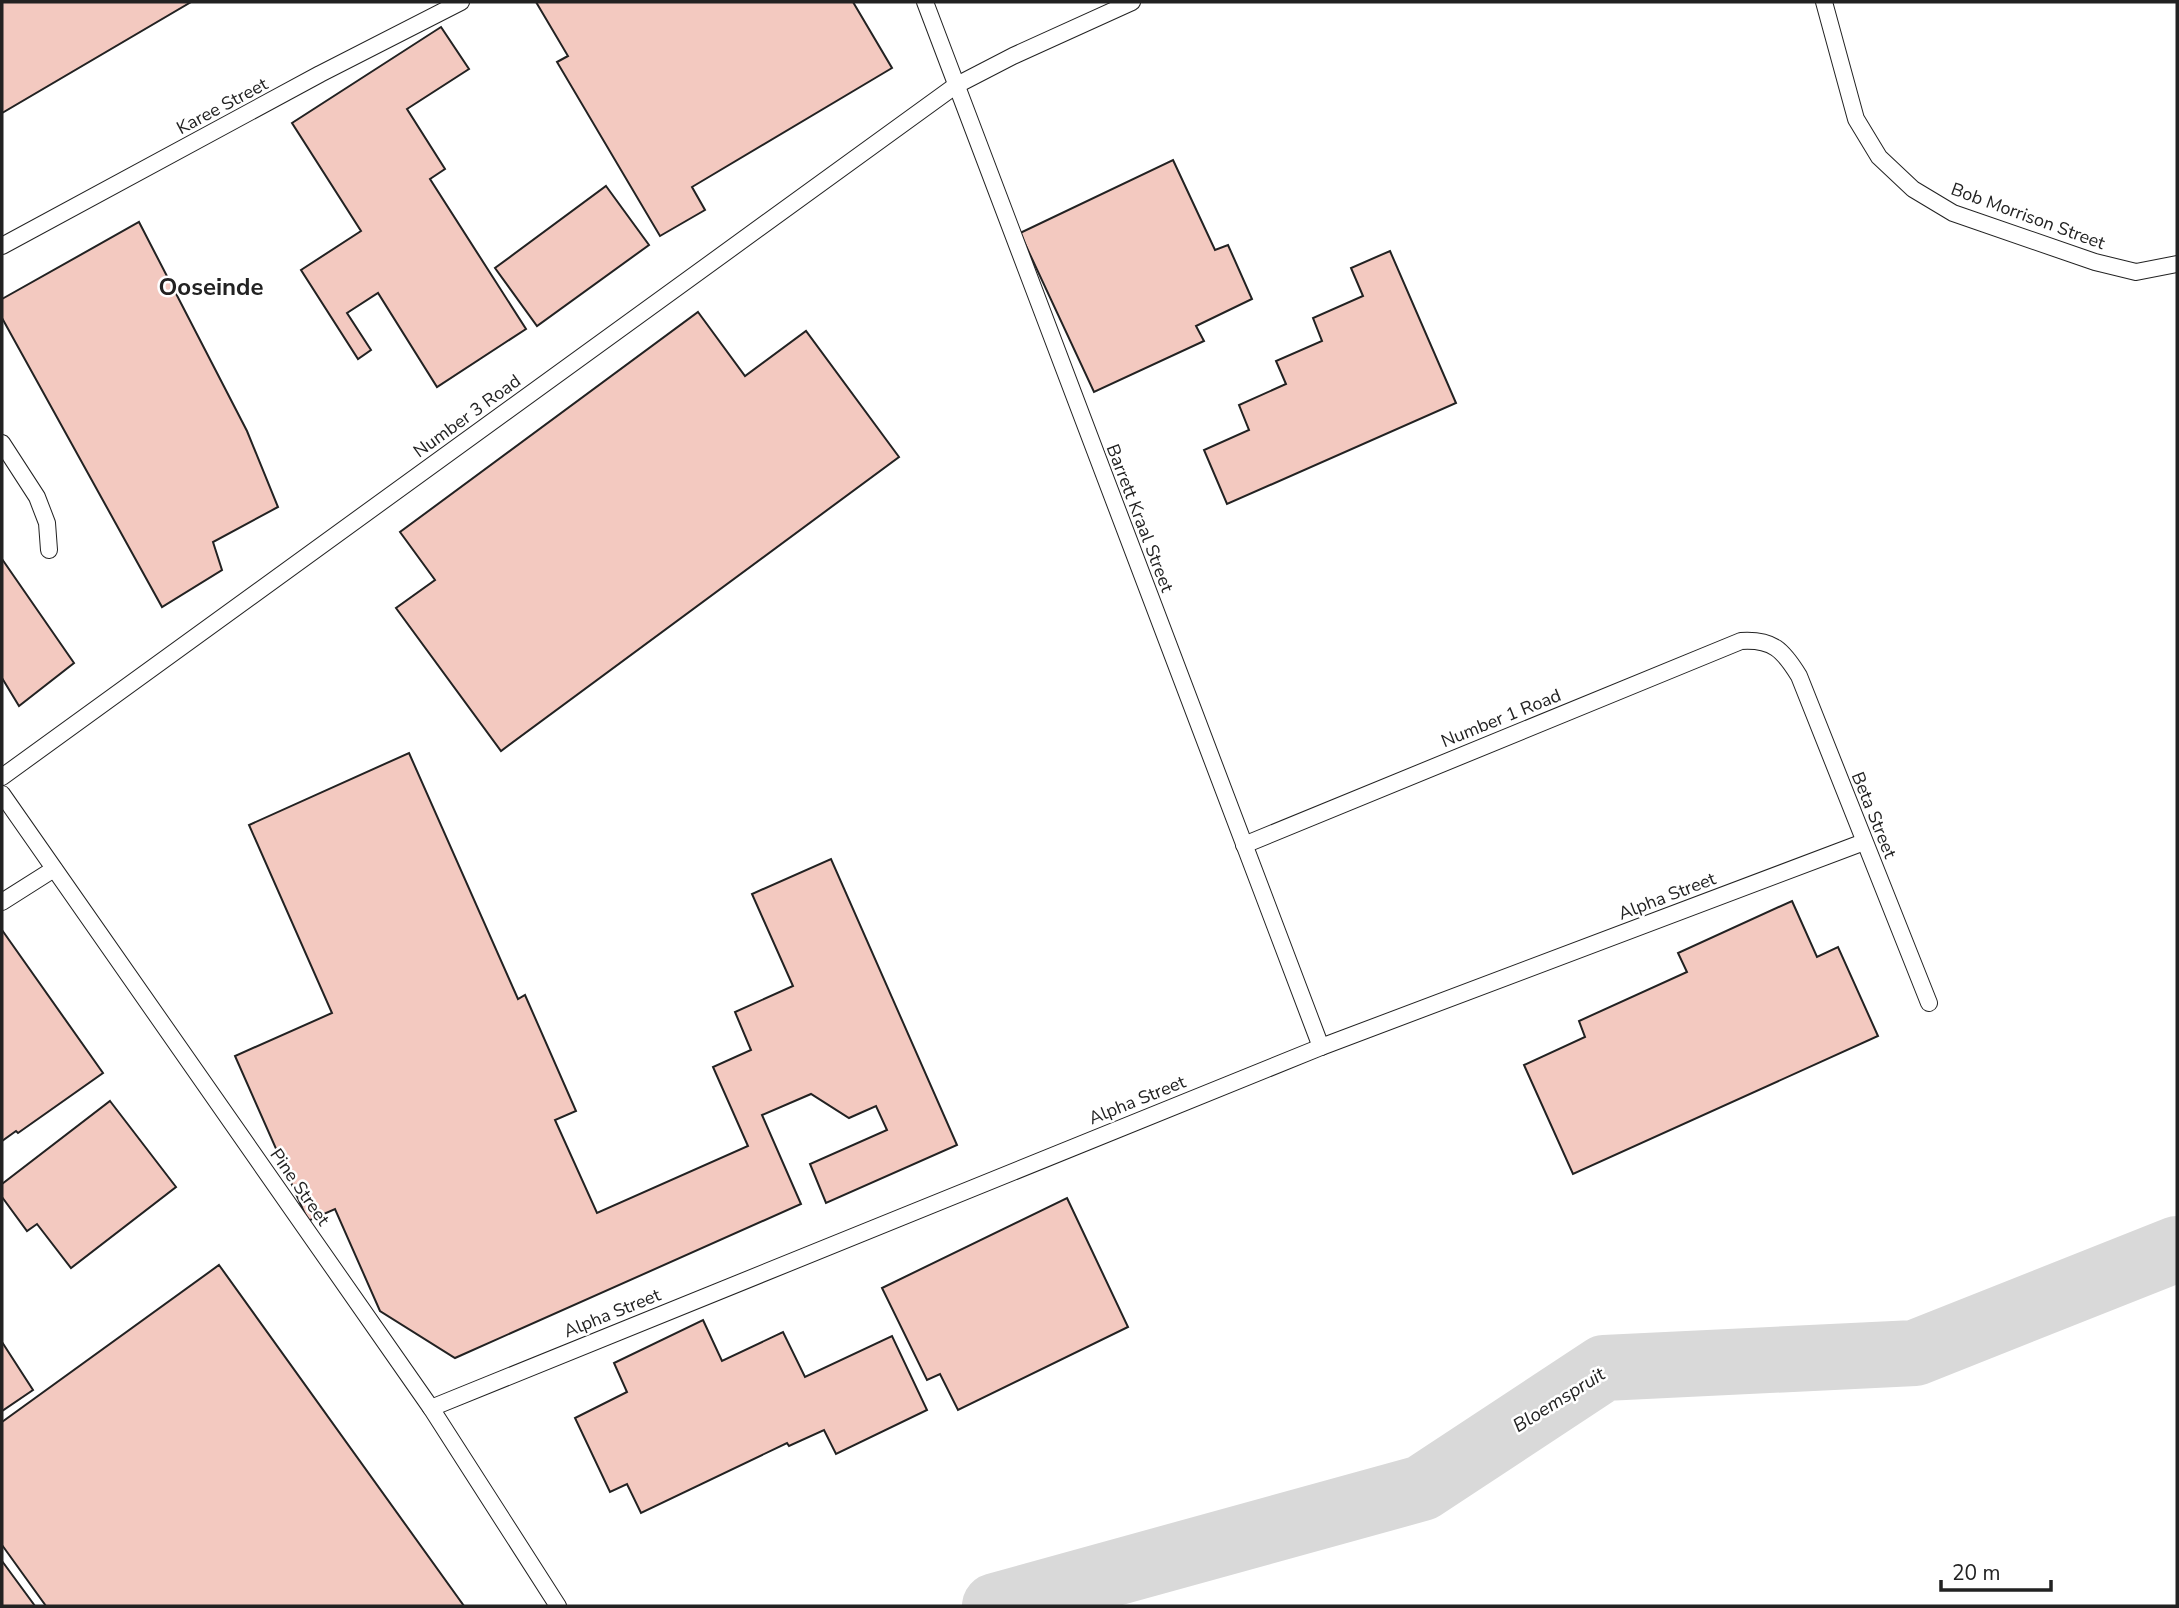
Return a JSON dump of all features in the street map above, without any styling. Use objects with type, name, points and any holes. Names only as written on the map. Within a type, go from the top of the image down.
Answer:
[{"type":"lane","name":"Karee Street","points":[[2,246],[461,2]]},
{"type":"lane","name":"Barrett Kraal Street","points":[[925,2],[1321,1047]]},
{"type":"lane","points":[[956,86],[1013,56],[1132,2]]},
{"type":"lane","name":"Bob Morrison Street","points":[[1824,2],[1856,119],[1879,157],[1913,189],[1953,212],[2095,262],[2136,272],[2177,264]]},
{"type":"lane","name":"Number 3 Road","points":[[2,777],[956,86]]},
{"type":"lane","points":[[2,443],[37,497],[47,523],[49,550]]},
{"type":"lane","name":"Number 1 Road","points":[[1244,845],[1741,641],[1759,640],[1775,646]]},
{"type":"lane","name":"Beta Street","points":[[1775,646],[1787,657],[1799,676],[1929,1003]]},
{"type":"lane","name":"Pine Street","points":[[2,794],[430,1408],[558,1606]]},
{"type":"lane","name":"Alpha Street","points":[[430,1408],[1321,1047],[1864,842]]},
{"type":"lane","points":[[2,902],[54,869]]},
{"type":"building","points":[[2,2],[191,2],[2,113]]},
{"type":"building","points":[[536,2],[853,2],[892,68],[692,187],[705,210],[660,236],[557,62],[568,56]]},
{"type":"building","points":[[441,27],[469,69],[407,109],[445,169],[430,179],[526,329],[437,387],[378,293],[347,313],[371,350],[358,359],[301,270],[361,231],[292,123]]},
{"type":"building","points":[[1173,160],[1215,250],[1228,245],[1252,299],[1196,326],[1204,341],[1094,392],[1020,233]]},
{"type":"building","points":[[606,186],[649,245],[537,326],[495,268]]},
{"type":"building","points":[[139,222],[247,431],[278,507],[213,542],[222,570],[162,607],[2,318],[2,299]]},
{"type":"building","points":[[1390,251],[1456,403],[1227,504],[1204,450],[1249,430],[1239,405],[1286,384],[1276,361],[1322,341],[1313,318],[1363,296],[1351,268]]},
{"type":"building","points":[[698,312],[745,376],[806,331],[899,457],[501,751],[396,608],[435,580],[400,532]]},
{"type":"building","points":[[2,559],[74,663],[19,706],[2,678]]},
{"type":"building","points":[[409,753],[518,999],[525,995],[576,1111],[555,1120],[597,1213],[748,1146],[713,1067],[751,1050],[735,1012],[793,986],[752,894],[831,859],[957,1145],[826,1203],[810,1164],[887,1130],[876,1106],[849,1118],[811,1094],[762,1115],[801,1204],[455,1358],[380,1311],[335,1209],[308,1221],[235,1056],[332,1013],[249,825]]},
{"type":"building","points":[[1792,901],[1817,957],[1838,947],[1878,1036],[1573,1174],[1524,1065],[1585,1037],[1579,1021],[1687,972],[1678,953]]},
{"type":"building","points":[[2,930],[103,1073],[18,1133],[16,1131],[2,1141]]},
{"type":"building","points":[[110,1101],[176,1187],[71,1268],[37,1224],[27,1231],[2,1197],[2,1184]]},
{"type":"building","points":[[1067,1198],[1128,1327],[958,1410],[940,1374],[927,1380],[882,1288]]},
{"type":"building","points":[[219,1265],[464,1606],[46,1606],[2,1545],[2,1422]]},
{"type":"building","points":[[703,1320],[722,1361],[783,1332],[805,1377],[892,1336],[927,1410],[836,1454],[824,1430],[789,1446],[787,1443],[641,1513],[627,1484],[610,1492],[575,1418],[627,1392],[614,1363]]},
{"type":"building","points":[[2,1342],[33,1390],[2,1411]]},
{"type":"building","points":[[2,1561],[35,1606],[2,1606]]},
{"type":"waterway","name":"Bloemspruit","points":[[995,1606],[1422,1488],[1604,1368],[1915,1353],[2177,1249]]},
{"type":"district","name":"Ooseinde","points":[[211,287]]}]
